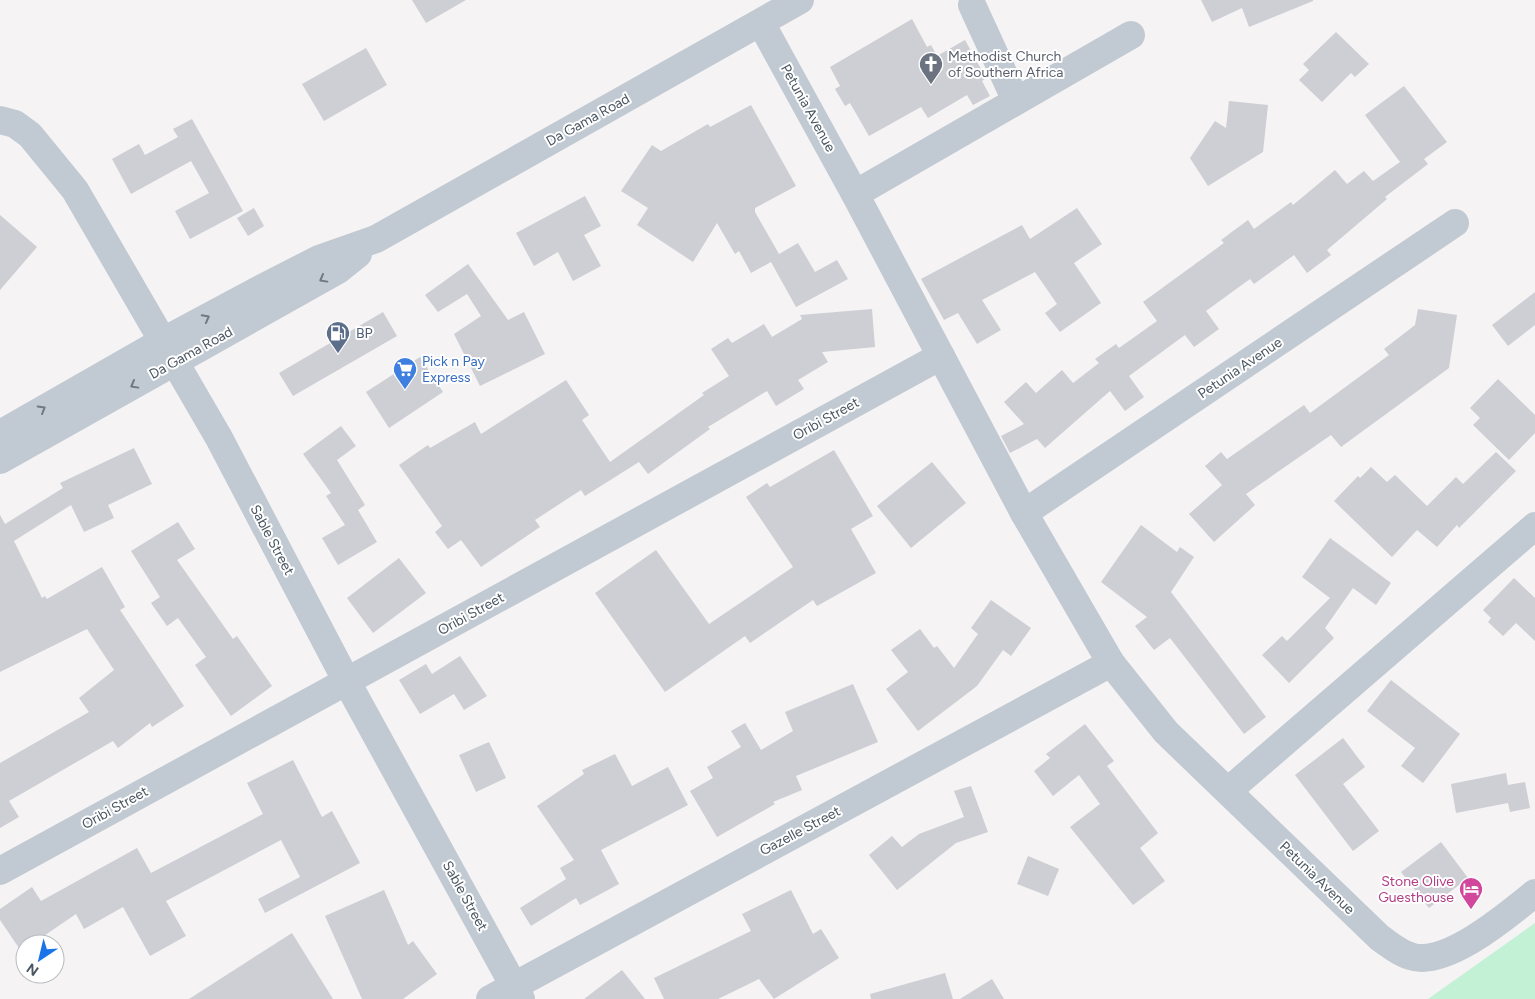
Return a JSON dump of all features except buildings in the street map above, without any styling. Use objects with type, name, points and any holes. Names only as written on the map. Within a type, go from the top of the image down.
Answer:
[{"type":"street","name":"Da Gama Road","points":[[0,460],[170,351],[319,259],[376,239],[800,0]]},
{"type":"street","points":[[972,6],[1016,101]]},
{"type":"street","name":"Petunia Avenue","points":[[761,23],[855,194],[1024,513],[1111,663],[1166,732],[1380,938],[1411,957],[1436,957],[1480,936],[1535,893]]},
{"type":"street","points":[[855,194],[1131,35]]},
{"type":"street","name":"Sable Street","points":[[0,120],[15,124],[30,135],[53,160],[75,190],[170,351],[347,682],[518,992]]},
{"type":"street","name":"Petunia Avenue","points":[[1024,513],[1455,224]]},
{"type":"street","name":"Da Gama Road","points":[[0,434],[170,351]]},
{"type":"street","name":"Oribi Street","points":[[0,872],[941,356]]},
{"type":"street","points":[[1228,791],[1535,526]]},
{"type":"street","name":"Gazelle Street","points":[[490,999],[518,992],[1111,663]]},
{"type":"green space","points":[[1535,923],[1535,999],[1428,999]]},
{"type":"place","name":"Methodist Church of Southern Africa","points":[[931,85]]},
{"type":"place","name":"BP","points":[[338,354]]},
{"type":"place","name":"Pick n Pay Express","points":[[405,390]]},
{"type":"place","name":"Stone Olive Guesthouse","points":[[1471,910]]}]
